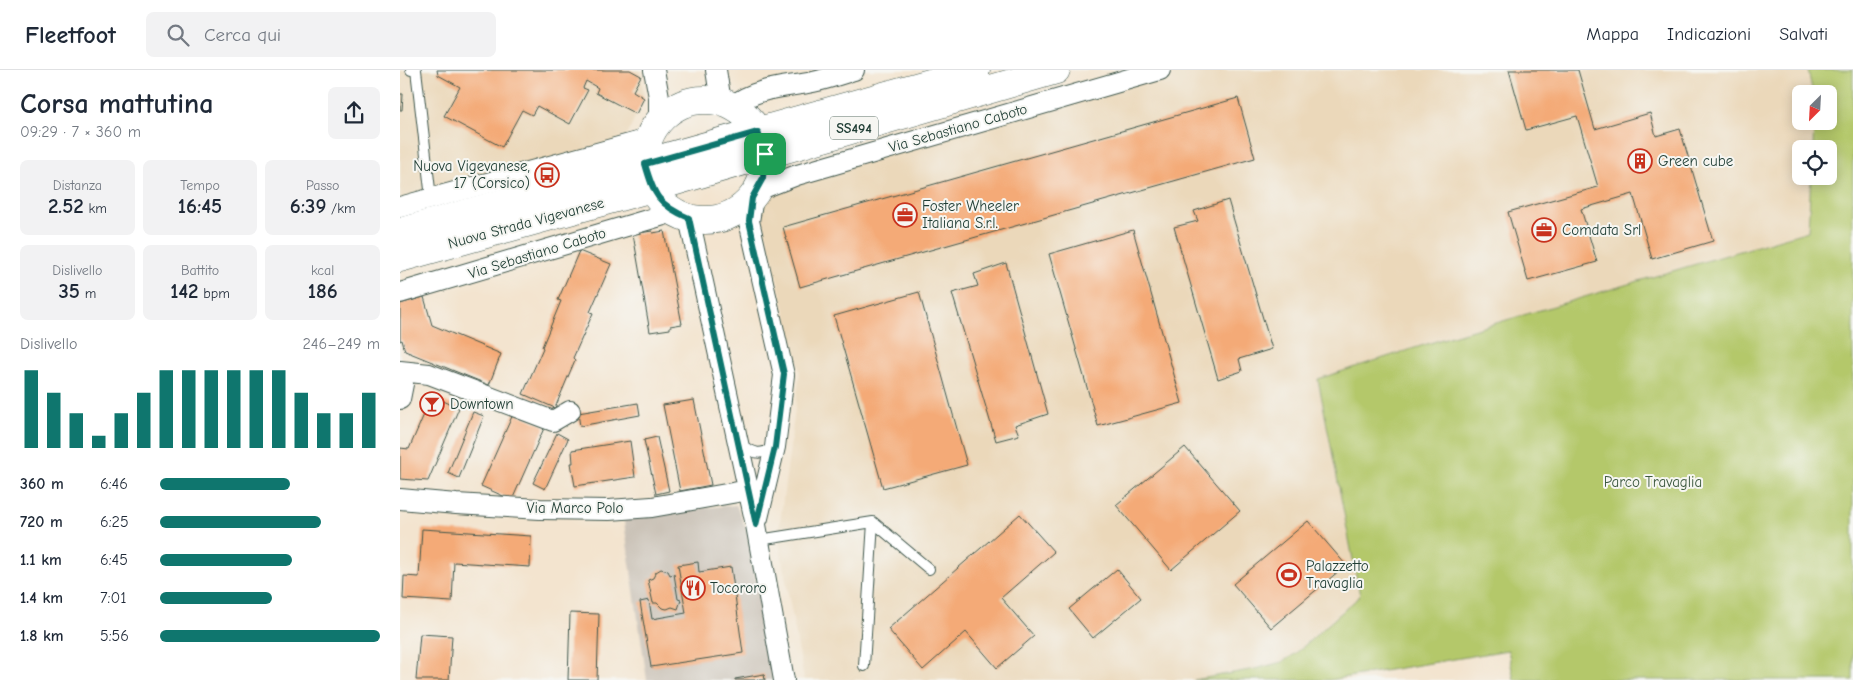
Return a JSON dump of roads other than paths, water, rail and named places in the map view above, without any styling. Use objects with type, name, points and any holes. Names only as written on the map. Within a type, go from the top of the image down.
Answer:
[{"type":"main road","name":"Nuova Strada Vigevanese","points":[[762,143],[976,70]]},
{"type":"main road","name":"Nuova Strada Vigevanese","points":[[400,232],[651,153],[762,143],[1056,70]]},
{"type":"main road","name":"Nuova Strada Vigevanese","points":[[400,258],[651,153],[671,110],[690,102],[712,100],[726,104]]},
{"type":"main road","points":[[651,153],[665,205],[682,215],[708,220],[724,218],[743,207],[755,194],[763,178],[762,143],[749,119],[726,104]]},
{"type":"street","points":[[400,207],[431,198],[651,153],[659,97],[654,70]]},
{"type":"street","points":[[716,70],[726,104],[755,92],[814,82],[854,70]]},
{"type":"street","name":"Via Sebastiano Caboto","points":[[755,194],[797,175],[1160,70]]},
{"type":"street","points":[[755,194],[749,221],[784,374],[775,447],[758,532]]},
{"type":"street","points":[[682,215],[739,444],[758,532],[784,680]]},
{"type":"street","name":"Via Sebastiano Caboto","points":[[400,293],[682,215]]},
{"type":"street","points":[[400,371],[429,374],[553,421],[570,411]]},
{"type":"street","points":[[400,377],[403,384],[400,399]]},
{"type":"street","name":"Via Marco Polo","points":[[400,499],[540,509],[609,510],[652,507],[749,490]]},
{"type":"lane","points":[[411,70],[416,70],[431,198]]},
{"type":"lane","points":[[739,444],[755,453],[763,453],[775,447]]},
{"type":"lane","points":[[864,666],[873,522]]},
{"type":"lane","points":[[758,532],[873,522],[929,569]]},
{"type":"place","name":"Green cube","points":[[1640,161]]},
{"type":"place","name":"Nuova Vigevanese, 17 (Corsico)","points":[[547,175]]},
{"type":"place","name":"Foster Wheeler Italiana S.r.l.","points":[[905,215]]},
{"type":"place","name":"Comdata Srl","points":[[1544,230]]},
{"type":"place","name":"Downtown","points":[[432,404]]},
{"type":"place","name":"Palazzetto Travaglia","points":[[1289,575]]},
{"type":"place","name":"Tocororo","points":[[693,588]]},
{"type":"park label","name":"Parco Travaglia","points":[[1653,482]]}]
